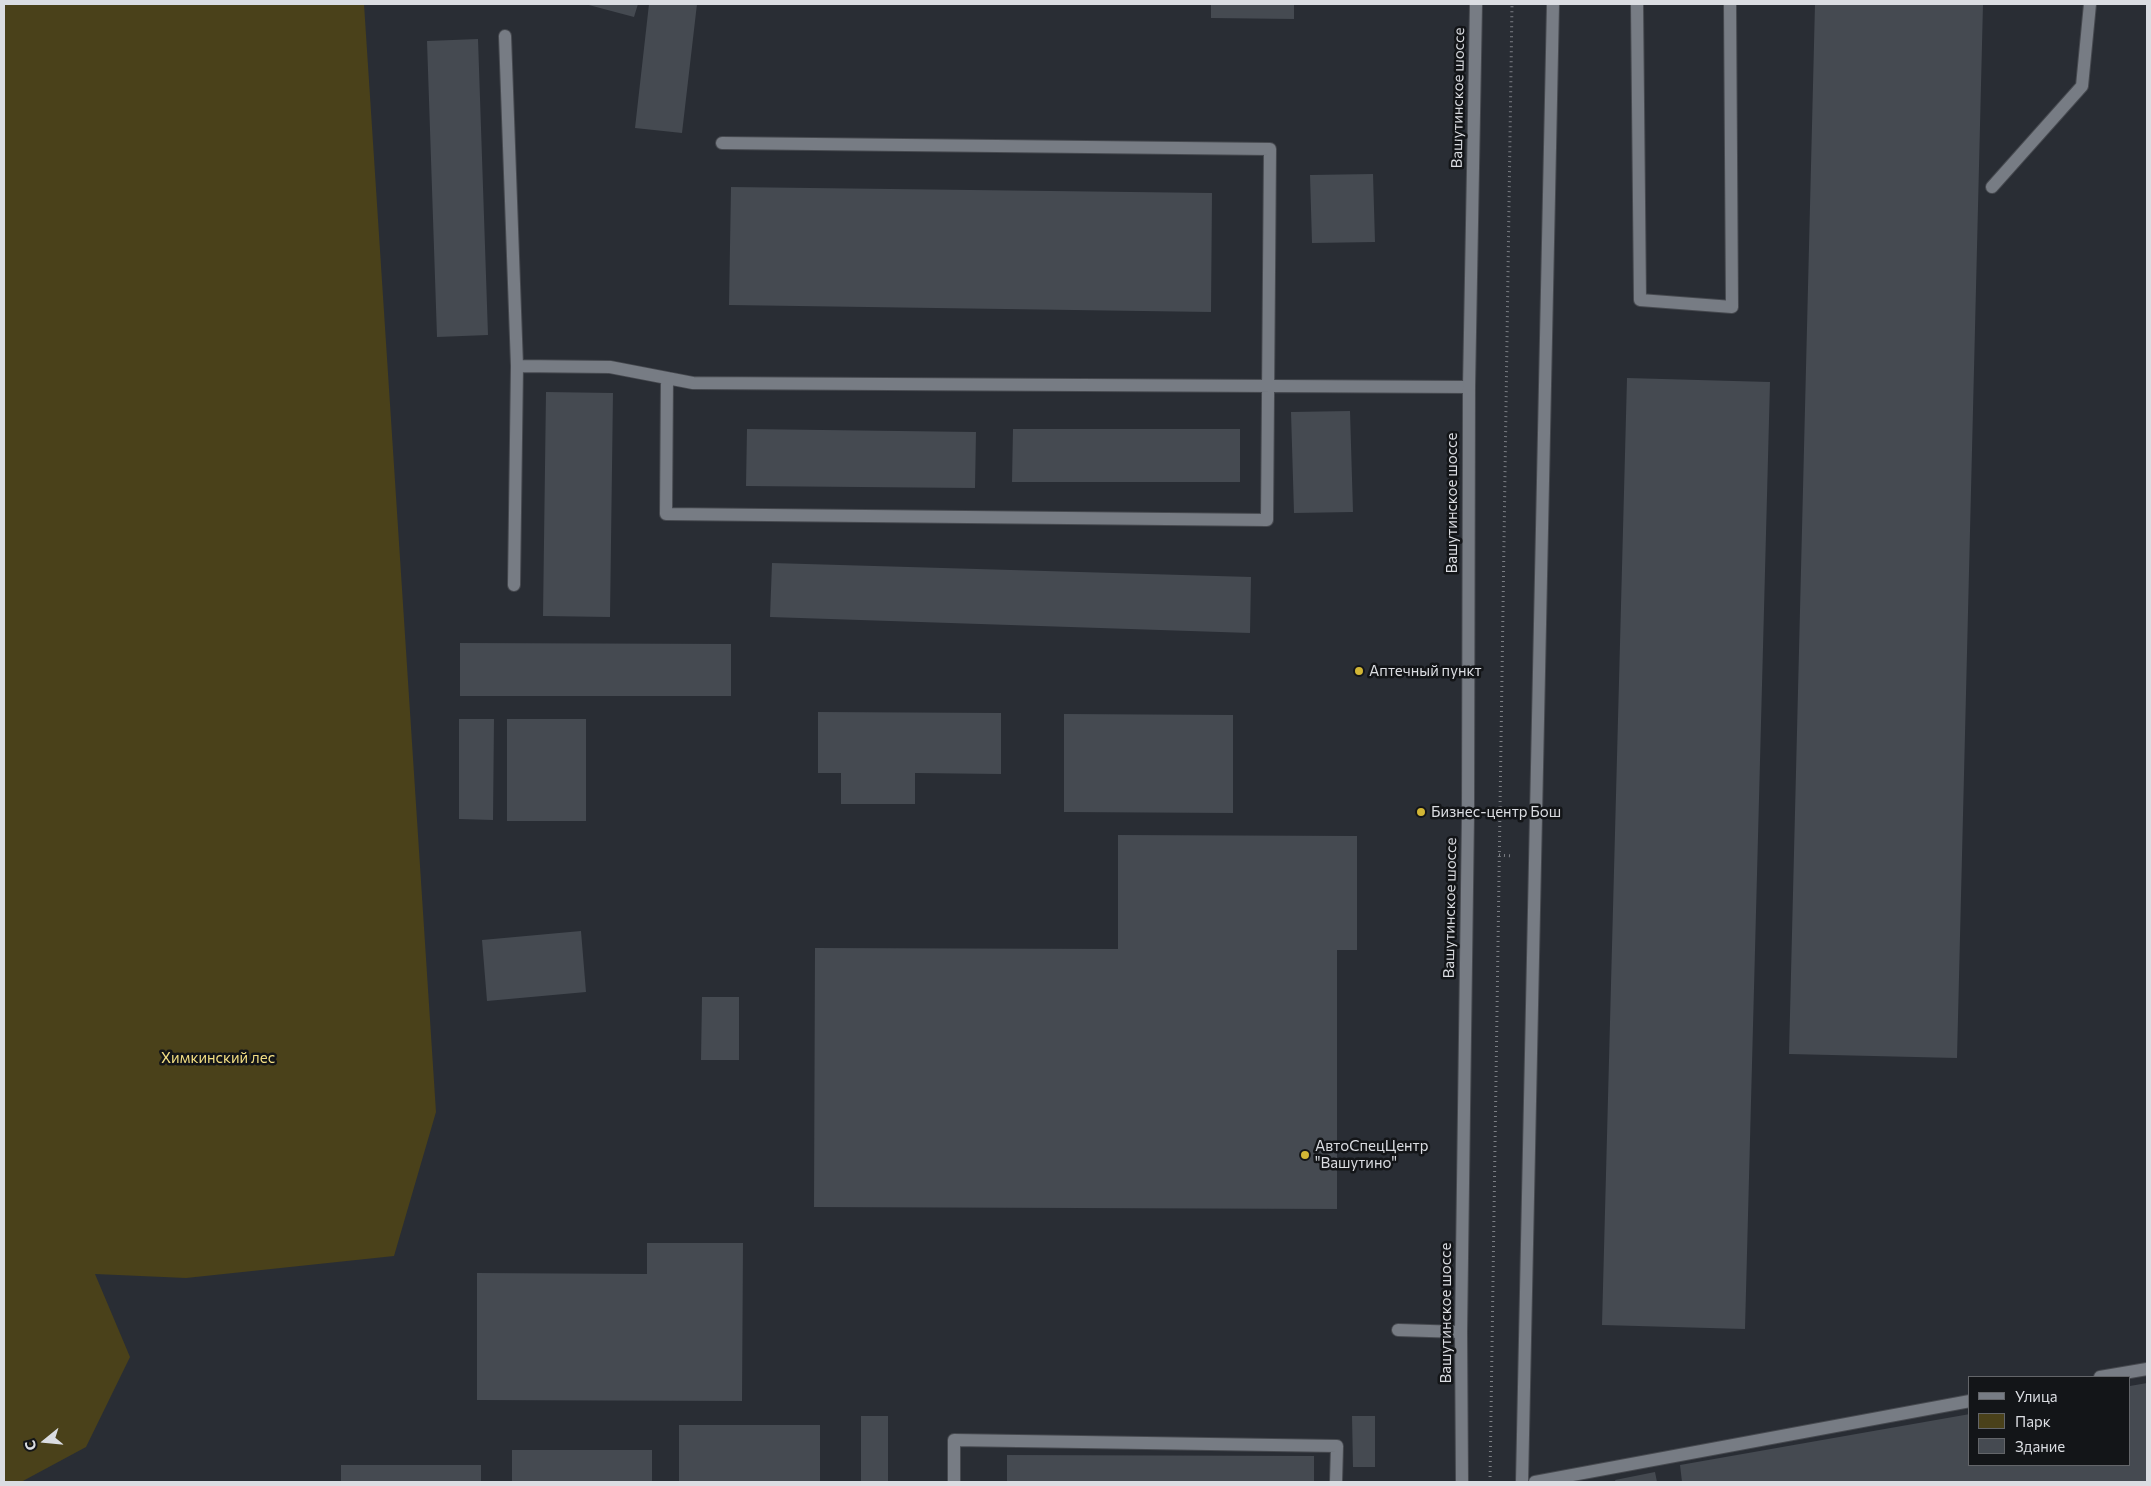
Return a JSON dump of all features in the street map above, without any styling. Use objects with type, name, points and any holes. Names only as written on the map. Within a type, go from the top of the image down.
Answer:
[{"type":"street","name":"Вашутинское шоссе","points":[[1462,1482],[1461,1332],[1468,814],[1469,387],[1476,4]]},
{"type":"street","points":[[1522,1482],[1553,4]]},
{"type":"street","points":[[1636,4],[1640,300],[1732,307],[1730,4]]},
{"type":"street","points":[[1992,187],[2082,86],[2090,4]]},
{"type":"street","points":[[505,36],[516,366],[514,585]]},
{"type":"street","points":[[667,378],[666,514],[1267,520],[1270,149],[722,144]]},
{"type":"street","points":[[516,366],[610,367],[693,383],[1469,387]]},
{"type":"street","points":[[1398,1330],[1461,1332]]},
{"type":"street","points":[[2106,1376],[2147,1369]]},
{"type":"street","points":[[1535,1482],[1968,1401]]},
{"type":"street","points":[[954,1482],[954,1440],[1337,1446],[1336,1482]]},
{"type":"path","points":[[1490,1482],[1512,4]]},
{"type":"green space","name":"Химкинский лес","points":[[4,4],[364,4],[436,1112],[394,1256],[186,1278],[95,1274],[130,1357],[86,1447],[21,1482],[4,1482]]},
{"type":"building","points":[[585,4],[638,4],[634,17]]},
{"type":"building","points":[[649,4],[697,4],[682,133],[635,128]]},
{"type":"building","points":[[1211,4],[1294,4],[1294,19],[1211,18]]},
{"type":"building","points":[[1815,4],[1983,4],[1957,1058],[1789,1054]]},
{"type":"building","points":[[478,39],[488,335],[437,337],[427,41]]},
{"type":"building","points":[[1373,174],[1375,242],[1312,243],[1310,175]]},
{"type":"building","points":[[731,187],[1212,193],[1211,312],[729,305]]},
{"type":"building","points":[[1627,378],[1770,382],[1745,1329],[1602,1325]]},
{"type":"building","points":[[546,392],[613,393],[610,617],[543,616]]},
{"type":"building","points":[[1350,411],[1353,512],[1294,513],[1291,412]]},
{"type":"building","points":[[747,429],[976,432],[975,488],[746,486]]},
{"type":"building","points":[[1013,429],[1240,429],[1240,482],[1012,482]]},
{"type":"building","points":[[772,563],[1251,577],[1250,633],[770,617]]},
{"type":"building","points":[[460,643],[731,644],[731,696],[460,696]]},
{"type":"building","points":[[818,712],[1001,713],[1001,774],[915,773],[915,804],[841,804],[841,773],[818,773]]},
{"type":"building","points":[[1064,714],[1233,715],[1233,813],[1064,812]]},
{"type":"building","points":[[459,719],[494,719],[493,820],[459,819]]},
{"type":"building","points":[[507,719],[586,719],[586,821],[507,821]]},
{"type":"building","points":[[1118,835],[1357,836],[1357,950],[1337,950],[1337,1209],[814,1207],[815,948],[1118,949]]},
{"type":"building","points":[[581,931],[586,992],[487,1001],[482,940]]},
{"type":"building","points":[[702,997],[739,997],[739,1060],[701,1060]]},
{"type":"building","points":[[647,1243],[743,1243],[742,1401],[477,1400],[477,1273],[647,1274]]},
{"type":"building","points":[[2147,1383],[2147,1482],[1682,1482],[1680,1465],[1968,1414],[1968,1466],[2131,1466],[2131,1386]]},
{"type":"building","points":[[861,1416],[888,1416],[888,1482],[861,1482]]},
{"type":"building","points":[[1352,1416],[1375,1416],[1375,1467],[1353,1467]]},
{"type":"building","points":[[679,1425],[820,1425],[820,1482],[679,1482]]},
{"type":"building","points":[[512,1450],[652,1450],[652,1482],[512,1482]]},
{"type":"building","points":[[1007,1455],[1314,1456],[1314,1482],[1007,1482]]},
{"type":"building","points":[[341,1465],[481,1465],[481,1482],[341,1482]]},
{"type":"building","points":[[1655,1472],[1657,1482],[1616,1482],[1615,1480]]},
{"type":"place","name":"Аптечный пункт","points":[[1359,671]]},
{"type":"place","name":"Бизнес-центр Бош","points":[[1421,812]]},
{"type":"place","name":"АвтоСпецЦентр \"Вашутино\"","points":[[1305,1155]]}]
